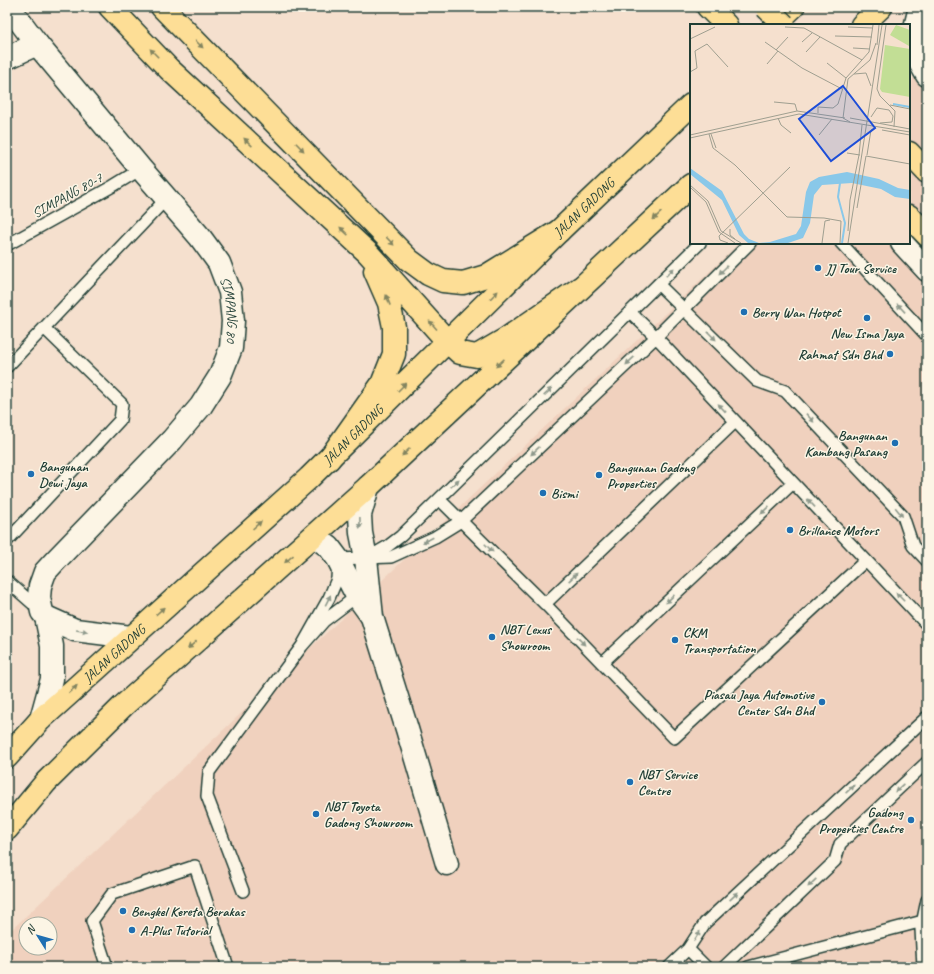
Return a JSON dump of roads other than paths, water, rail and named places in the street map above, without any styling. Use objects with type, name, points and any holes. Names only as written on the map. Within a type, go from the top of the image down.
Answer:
[{"type":"main road","points":[[110,7],[169,69],[367,252],[448,342],[460,352],[477,356],[506,340],[580,288]]},
{"type":"main road","points":[[162,7],[409,260],[428,274],[443,281],[463,284],[486,276],[559,231]]},
{"type":"main road","points":[[708,7],[725,24]]},
{"type":"main road","points":[[766,7],[783,24]]},
{"type":"main road","points":[[786,7],[798,24]]},
{"type":"main road","points":[[775,24],[793,7]]},
{"type":"main road","points":[[863,24],[881,7]]},
{"type":"main road","name":"JALAN GADONG","points":[[7,757],[41,719],[329,459],[559,231],[690,106]]},
{"type":"main road","points":[[910,154],[927,172]]},
{"type":"main road","points":[[7,830],[46,782],[123,706],[368,488],[690,186]]},
{"type":"main road","points":[[910,217],[927,235]]},
{"type":"main road","points":[[329,459],[382,384],[394,354],[394,327],[389,303],[367,252]]},
{"type":"street","name":"SIMPANG 80","points":[[9,7],[37,44],[140,169],[200,237],[219,263],[230,292],[234,321],[231,348],[220,376],[201,406],[172,440],[45,572],[40,586],[39,598],[52,646],[52,679],[41,719]]},
{"type":"street","points":[[920,7],[913,36],[919,60],[927,75]]},
{"type":"street","points":[[7,58],[37,44]]},
{"type":"street","points":[[903,244],[927,270]]},
{"type":"street","points":[[368,488],[360,515],[372,617],[447,864]]},
{"type":"street","points":[[314,536],[329,548],[338,559],[357,596],[372,617]]},
{"type":"street","points":[[44,614],[75,630],[131,638]]},
{"type":"lane","name":"SIMPANG 80-7","points":[[7,245],[113,186],[140,169]]},
{"type":"lane","points":[[7,367],[166,198]]},
{"type":"lane","points":[[366,558],[388,546],[401,536],[699,244]]},
{"type":"lane","points":[[302,646],[329,598],[337,579],[338,559],[392,557],[434,537],[462,521],[656,337],[749,244]]},
{"type":"lane","points":[[842,244],[927,336]]},
{"type":"lane","points":[[658,284],[757,380],[785,391],[903,516],[913,546],[927,560]]},
{"type":"lane","points":[[630,312],[656,337],[927,625]]},
{"type":"lane","points":[[7,541],[120,420],[122,404],[44,328]]},
{"type":"lane","points":[[545,604],[736,422]]},
{"type":"lane","points":[[602,663],[793,483]]},
{"type":"lane","points":[[439,499],[545,604],[674,738],[866,561]]},
{"type":"lane","points":[[7,581],[44,614]]},
{"type":"lane","points":[[243,891],[207,796],[209,772],[302,646],[324,621],[357,596]]},
{"type":"lane","points":[[669,967],[688,949],[705,922],[927,717]]},
{"type":"lane","points":[[724,967],[835,861],[840,844],[927,762]]},
{"type":"lane","points":[[107,967],[92,921],[112,894],[195,866],[228,967]]},
{"type":"lane","points":[[923,967],[921,929],[927,900]]},
{"type":"lane","points":[[748,967],[923,921]]},
{"type":"lane","points":[[688,949],[706,967]]},
{"type":"place","name":"JJ Tour Service","points":[[818,268]]},
{"type":"place","name":"Berry Wan Hotpot","points":[[744,312]]},
{"type":"place","name":"New Isma Jaya","points":[[867,318]]},
{"type":"place","name":"Rahmat Sdn Bhd","points":[[890,354]]},
{"type":"place","name":"Bangunan Kambang Pasang","points":[[895,443]]},
{"type":"place","name":"Bangunan Dewi Jaya","points":[[31,474]]},
{"type":"place","name":"Bangunan Gadong Properties","points":[[599,475]]},
{"type":"place","name":"Bismi","points":[[543,493]]},
{"type":"place","name":"Brillance Motors","points":[[790,530]]},
{"type":"place","name":"NBT Lexus Showroom","points":[[492,637]]},
{"type":"place","name":"CKM Transportation","points":[[675,640]]},
{"type":"place","name":"Piasau Jaya Automotive Center Sdn Bhd","points":[[822,702]]},
{"type":"place","name":"NBT Service Centre","points":[[630,782]]},
{"type":"place","name":"NBT Toyota Gadong Showroom","points":[[316,814]]},
{"type":"place","name":"Gadong Properties Centre","points":[[911,820]]},
{"type":"place","name":"Bengkel Kereta Berakas","points":[[123,911]]},
{"type":"place","name":"A-Plus Tutorial","points":[[132,930]]}]
